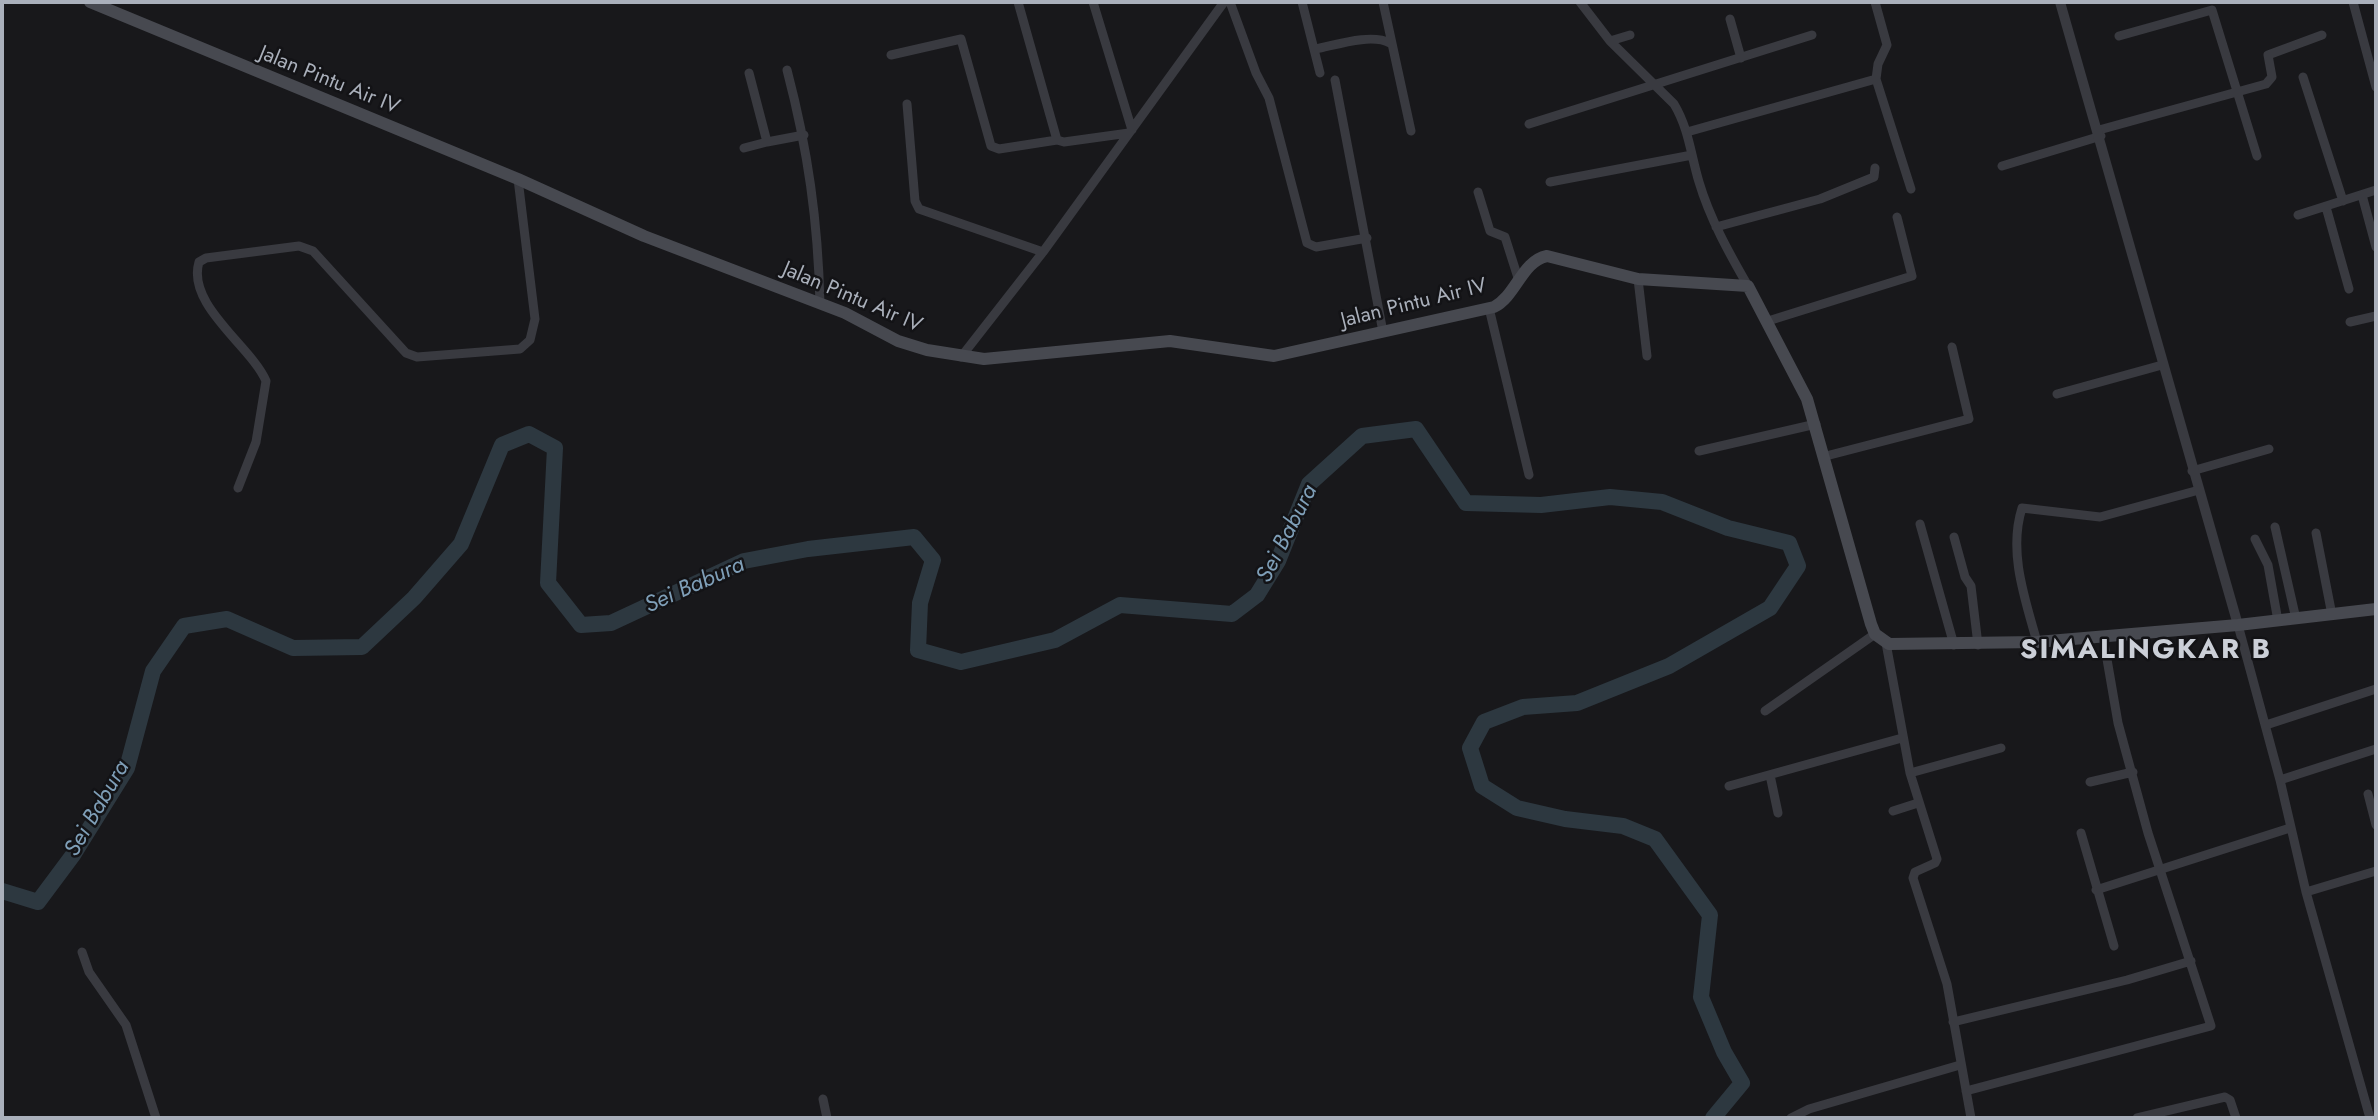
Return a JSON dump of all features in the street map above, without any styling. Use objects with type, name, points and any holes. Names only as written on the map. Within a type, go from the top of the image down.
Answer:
[{"type":"main road","name":"Jalan Pintu Air IV","points":[[90,2],[518,179],[644,236],[845,313],[898,341],[961,357],[984,359],[1170,341],[1269,356],[1489,308],[1502,302],[1533,263],[1547,256],[1638,279],[1748,286]]},
{"type":"main road","points":[[1748,286],[1802,385],[1826,456],[1875,634],[1886,643],[1978,645],[2036,642],[2238,625],[2376,609]]},
{"type":"street","points":[[1018,2],[1057,140]]},
{"type":"street","points":[[1093,2],[1130,131]]},
{"type":"street","points":[[961,357],[1043,252],[1224,2]]},
{"type":"street","points":[[1230,2],[1256,73],[1269,98],[1307,243],[1316,247],[1367,237]]},
{"type":"street","points":[[1302,2],[1320,73]]},
{"type":"street","points":[[1383,2],[1411,131]]},
{"type":"street","points":[[1580,2],[1610,41],[1674,104],[1687,132],[1716,227],[1748,286]]},
{"type":"street","points":[[1875,2],[1886,45],[1878,64],[1876,79],[1911,188]]},
{"type":"street","points":[[2060,2],[2100,133],[2162,365],[2266,725],[2306,892],[2370,1118]]},
{"type":"street","points":[[2353,2],[2376,87]]},
{"type":"street","points":[[2119,36],[2212,10],[2257,156]]},
{"type":"street","points":[[1730,19],[1741,58]]},
{"type":"street","points":[[1610,41],[1630,35]]},
{"type":"street","points":[[1529,124],[1812,35]]},
{"type":"street","points":[[2002,166],[2270,81],[2272,71],[2268,55],[2322,35]]},
{"type":"street","points":[[1316,49],[1346,42],[1383,39],[1390,43]]},
{"type":"street","points":[[891,55],[961,40],[991,146],[999,149],[1130,131]]},
{"type":"street","points":[[787,70],[804,135],[818,230],[820,304]]},
{"type":"street","points":[[749,73],[767,142]]},
{"type":"street","points":[[2304,77],[2343,201]]},
{"type":"street","points":[[1687,132],[1876,79]]},
{"type":"street","points":[[1335,80],[1383,332]]},
{"type":"street","points":[[907,104],[917,207],[1043,252]]},
{"type":"street","points":[[744,148],[804,135]]},
{"type":"street","points":[[1550,182],[1692,155]]},
{"type":"street","points":[[1716,227],[1829,195],[1874,177],[1875,168]]},
{"type":"street","points":[[238,488],[256,442],[265,381],[213,315],[197,274],[199,262],[206,258],[299,246],[313,251],[406,353],[418,357],[520,349],[530,340],[535,319],[518,179]]},
{"type":"street","points":[[2298,215],[2376,190]]},
{"type":"street","points":[[1478,192],[1490,231],[1506,237],[1519,281]]},
{"type":"street","points":[[2362,195],[2376,247]]},
{"type":"street","points":[[2326,207],[2349,289]]},
{"type":"street","points":[[1768,321],[1912,276],[1898,217]]},
{"type":"street","points":[[1638,279],[1647,356]]},
{"type":"street","points":[[1489,308],[1529,475]]},
{"type":"street","points":[[2350,322],[2376,316]]},
{"type":"street","points":[[1826,456],[1969,419],[1952,347]]},
{"type":"street","points":[[2057,394],[2162,365]]},
{"type":"street","points":[[1699,452],[1816,424]]},
{"type":"street","points":[[2193,471],[2269,449]]},
{"type":"street","points":[[2036,642],[2018,566],[2017,544],[2022,508],[2101,517],[2199,490]]},
{"type":"street","points":[[1920,524],[1954,645]]},
{"type":"street","points":[[2276,527],[2296,619]]},
{"type":"street","points":[[2316,533],[2332,615]]},
{"type":"street","points":[[1954,537],[1965,578],[1971,586],[1978,645]]},
{"type":"street","points":[[2255,539],[2267,565],[2278,621]]},
{"type":"street","points":[[1765,710],[1875,634]]},
{"type":"street","points":[[1966,1091],[2210,1027],[2159,867],[2118,723],[2103,636]]},
{"type":"street","points":[[1886,643],[1910,773],[1937,859],[1935,863],[1915,872],[1913,878],[1918,902],[1941,962],[1971,1118]]},
{"type":"street","points":[[2266,725],[2376,688]]},
{"type":"street","points":[[1729,786],[1902,738]]},
{"type":"street","points":[[1910,773],[2001,747]]},
{"type":"street","points":[[2280,780],[2376,749]]},
{"type":"street","points":[[2090,782],[2133,772]]},
{"type":"street","points":[[1770,775],[1779,813]]},
{"type":"street","points":[[2368,794],[2376,825]]},
{"type":"street","points":[[1893,811],[1918,803]]},
{"type":"street","points":[[2096,890],[2159,867],[2290,828]]},
{"type":"street","points":[[2081,834],[2114,946]]},
{"type":"street","points":[[2306,892],[2376,871]]},
{"type":"street","points":[[82,952],[89,972],[126,1025],[156,1118]]},
{"type":"street","points":[[1953,1022],[2127,980],[2191,961]]},
{"type":"street","points":[[1791,1118],[1809,1110],[1960,1065]]},
{"type":"street","points":[[2137,1118],[2166,1115],[2225,1097],[2230,1100],[2236,1118]]},
{"type":"street","points":[[823,1099],[827,1118]]},
{"type":"waterway","name":"Sei Babura","points":[[2,891],[38,902],[73,855],[127,768],[153,671],[184,626],[227,619],[293,648],[362,647],[414,598],[461,544],[502,445],[529,434],[555,448],[548,583],[581,625],[611,623],[744,561],[808,549],[914,537],[933,560],[920,603],[918,650],[961,662],[1055,640],[1120,605],[1232,614],[1257,595],[1278,561],[1309,484],[1362,436],[1416,429],[1466,503],[1541,505],[1610,497],[1662,502],[1728,528],[1789,543],[1798,566],[1770,608],[1669,666],[1577,703],[1523,707],[1484,722],[1470,748],[1482,786],[1517,808],[1565,819],[1623,826],[1655,839],[1710,915],[1701,997],[1724,1052],[1742,1083],[1713,1118]]},
{"type":"district","name":"SIMALINGKAR B","points":[[2146,651]]}]
